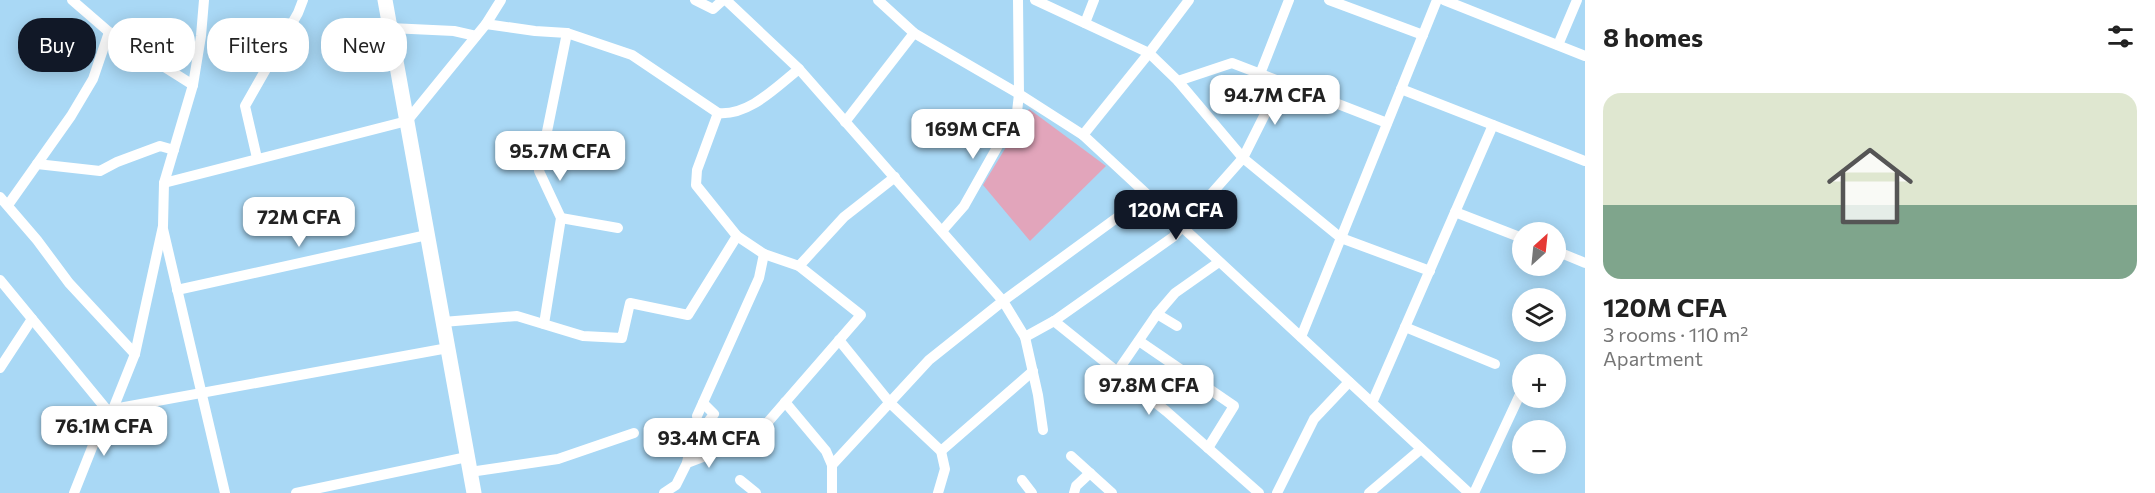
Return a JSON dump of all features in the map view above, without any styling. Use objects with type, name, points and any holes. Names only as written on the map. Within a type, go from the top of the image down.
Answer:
[{"type":"main road","points":[[382,0],[387,18]]},
{"type":"main road","points":[[398,72],[474,493]]},
{"type":"street","points":[[72,0],[108,31]]},
{"type":"street","points":[[74,493],[135,354],[163,226],[164,183],[193,85],[204,0]]},
{"type":"street","points":[[257,158],[244,106],[298,14],[303,0]]},
{"type":"street","points":[[164,183],[406,121],[486,24],[501,0]]},
{"type":"street","points":[[695,0],[713,9],[724,0],[799,69],[1003,301],[1025,337],[1043,430]]},
{"type":"street","points":[[878,0],[914,33],[1019,94],[1083,135],[1471,493],[1513,408]]},
{"type":"street","points":[[942,231],[964,206],[1017,112],[1019,94],[1018,0]]},
{"type":"street","points":[[1035,0],[1149,53],[1178,81],[1243,158],[1341,238],[1430,270]]},
{"type":"street","points":[[1085,23],[1094,0]]},
{"type":"street","points":[[1083,135],[1189,0]]},
{"type":"street","points":[[1260,74],[1289,0]]},
{"type":"street","points":[[1329,0],[1423,35]]},
{"type":"street","points":[[1301,337],[1437,0]]},
{"type":"street","points":[[1444,0],[1585,56]]},
{"type":"street","points":[[1557,45],[1577,0]]},
{"type":"street","points":[[486,24],[567,33],[632,55],[718,112],[731,114],[749,106],[799,69]]},
{"type":"street","points":[[407,29],[454,31],[476,36]]},
{"type":"street","points":[[544,324],[561,218],[539,171],[567,33]]},
{"type":"street","points":[[845,122],[914,33]]},
{"type":"street","points":[[108,35],[93,79],[71,116],[37,164],[4,201],[69,283],[135,354]]},
{"type":"street","points":[[1178,81],[1232,63],[1387,123]]},
{"type":"street","points":[[172,72],[193,85]]},
{"type":"street","points":[[1025,337],[1054,321],[1173,237],[1243,158],[1281,82]]},
{"type":"street","points":[[1401,89],[1585,161]]},
{"type":"street","points":[[687,463],[755,437],[861,315],[799,266],[764,254],[737,236],[696,185],[697,170],[718,112]]},
{"type":"street","points":[[1372,403],[1493,125]]},
{"type":"street","points":[[37,164],[100,171],[160,146],[174,150]]},
{"type":"street","points":[[799,266],[844,217],[895,177]]},
{"type":"street","points":[[832,465],[929,360],[1003,301],[1148,195]]},
{"type":"street","points":[[1455,212],[1512,234]]},
{"type":"street","points":[[561,218],[618,228]]},
{"type":"street","points":[[163,226],[225,493]]},
{"type":"street","points":[[177,290],[427,235]]},
{"type":"street","points":[[443,322],[517,316],[583,336],[622,338],[630,303],[688,315],[737,236]]},
{"type":"street","points":[[697,416],[759,278],[764,254]]},
{"type":"street","points":[[1566,255],[1585,263]]},
{"type":"street","points":[[1117,372],[1174,293],[1219,262]]},
{"type":"street","points":[[0,280],[110,410]]},
{"type":"street","points":[[1157,314],[1177,326]]},
{"type":"street","points":[[0,368],[32,319]]},
{"type":"street","points":[[1054,321],[1166,411],[1259,493]]},
{"type":"street","points":[[1405,327],[1495,364]]},
{"type":"street","points":[[838,340],[890,403],[941,451],[945,469],[938,493]]},
{"type":"street","points":[[1139,340],[1234,406],[1208,448]]},
{"type":"street","points":[[110,410],[448,348]]},
{"type":"street","points":[[941,451],[1033,371]]},
{"type":"street","points":[[1277,493],[1314,419],[1349,382]]},
{"type":"street","points":[[785,402],[826,451],[832,465],[832,493]]},
{"type":"street","points":[[664,493],[676,484],[687,463],[690,446],[714,414],[703,403]]},
{"type":"street","points":[[296,493],[469,464],[558,459],[634,433]]},
{"type":"street","points":[[1369,493],[1422,449]]},
{"type":"street","points":[[1071,456],[1112,493]]},
{"type":"street","points":[[1074,493],[1076,486],[1090,473]]},
{"type":"street","points":[[740,480],[756,493]]},
{"type":"street","points":[[1022,480],[1032,493]]},
{"type":"shaded area","points":[[1029,109],[1106,166],[1030,241],[983,185]]}]
